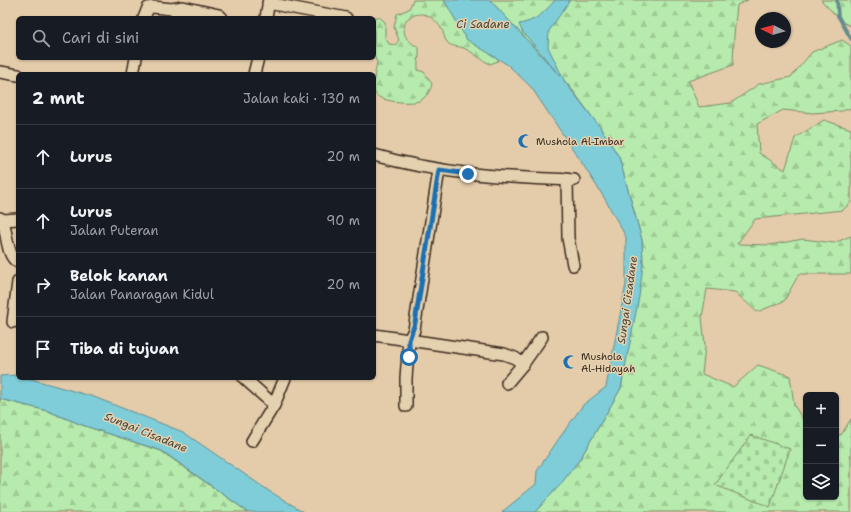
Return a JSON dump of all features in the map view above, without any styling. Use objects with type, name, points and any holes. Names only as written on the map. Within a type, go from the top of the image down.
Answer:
[{"type":"street","points":[[266,16],[268,2],[336,16]]},
{"type":"street","points":[[145,16],[148,8],[153,7],[172,9],[187,7],[220,16]]},
{"type":"street","points":[[172,9],[179,15],[184,16]]},
{"type":"street","points":[[133,72],[136,60]]},
{"type":"street","points":[[254,72],[258,60]]},
{"type":"street","points":[[0,72],[16,75]]},
{"type":"street","points":[[376,156],[396,162],[468,174],[571,180],[568,238],[573,264]]},
{"type":"street","points":[[406,406],[406,378],[409,340],[415,323],[439,170]]},
{"type":"street","points":[[16,219],[1,219],[11,255],[16,261]]},
{"type":"street","points":[[13,322],[16,298]]},
{"type":"street","points":[[376,335],[504,354],[515,358],[523,364]]},
{"type":"street","points":[[507,383],[523,364],[542,337]]},
{"type":"street","points":[[246,380],[274,405]]},
{"type":"street","points":[[252,442],[274,405],[283,380]]},
{"type":"green space","points":[[413,0],[449,0],[498,53],[498,61],[490,64],[464,48],[450,45],[446,41],[442,30],[434,19],[425,15],[416,15],[406,20],[404,33],[408,40],[419,48],[418,70],[424,72],[432,84],[430,89],[424,98],[415,102],[395,102],[377,96],[375,72],[377,62],[376,17],[379,17],[385,22],[385,38],[389,44],[395,45],[399,40],[394,27],[397,14],[409,9]]},
{"type":"green space","points":[[490,0],[748,0],[737,5],[733,65],[688,81],[699,107],[731,103],[759,84],[791,77],[812,52],[842,40],[851,46],[851,108],[842,111],[813,113],[783,110],[757,124],[759,153],[785,170],[795,138],[824,120],[851,129],[851,202],[843,210],[755,219],[737,244],[770,245],[803,239],[834,243],[851,236],[851,274],[799,274],[784,301],[757,312],[735,292],[707,289],[702,317],[705,346],[702,374],[733,387],[758,365],[790,376],[794,405],[803,420],[803,500],[839,500],[839,435],[841,435],[851,419],[851,512],[535,512],[580,459],[621,388],[643,263],[642,240],[619,157],[604,133],[571,88]]},
{"type":"green space","points":[[821,0],[851,0],[851,26],[842,22]]},
{"type":"green space","points":[[0,399],[48,411],[82,425],[161,451],[248,512],[0,512]]},
{"type":"green space","points":[[751,435],[790,449],[770,507],[715,485]]},
{"type":"water","name":"Ci Sadane","points":[[444,0],[490,0],[560,76],[522,31],[519,24],[535,19],[555,0],[570,0],[549,31],[548,47],[565,82],[600,127],[619,157],[642,240],[643,265],[639,297],[621,388],[580,459],[560,485],[535,512],[502,512],[536,484],[537,471],[583,405],[606,387],[626,284],[626,237],[605,199],[531,87],[508,65],[467,40]]},
{"type":"water","name":"Sungai Cisadane","points":[[16,375],[16,380],[35,380],[94,397],[183,432],[269,491],[304,512],[248,512],[162,451],[82,425],[48,411],[0,399],[0,376]]},
{"type":"waterway","points":[[837,0],[838,16],[851,39]]},
{"type":"place","name":"Mushola Al-Imbar","points":[[525,141]]},
{"type":"place","name":"Mushola Al-Hidayah","points":[[570,362]]},
{"type":"route","points":[[409,357],[409,340],[414,330],[439,170],[468,174]]}]
